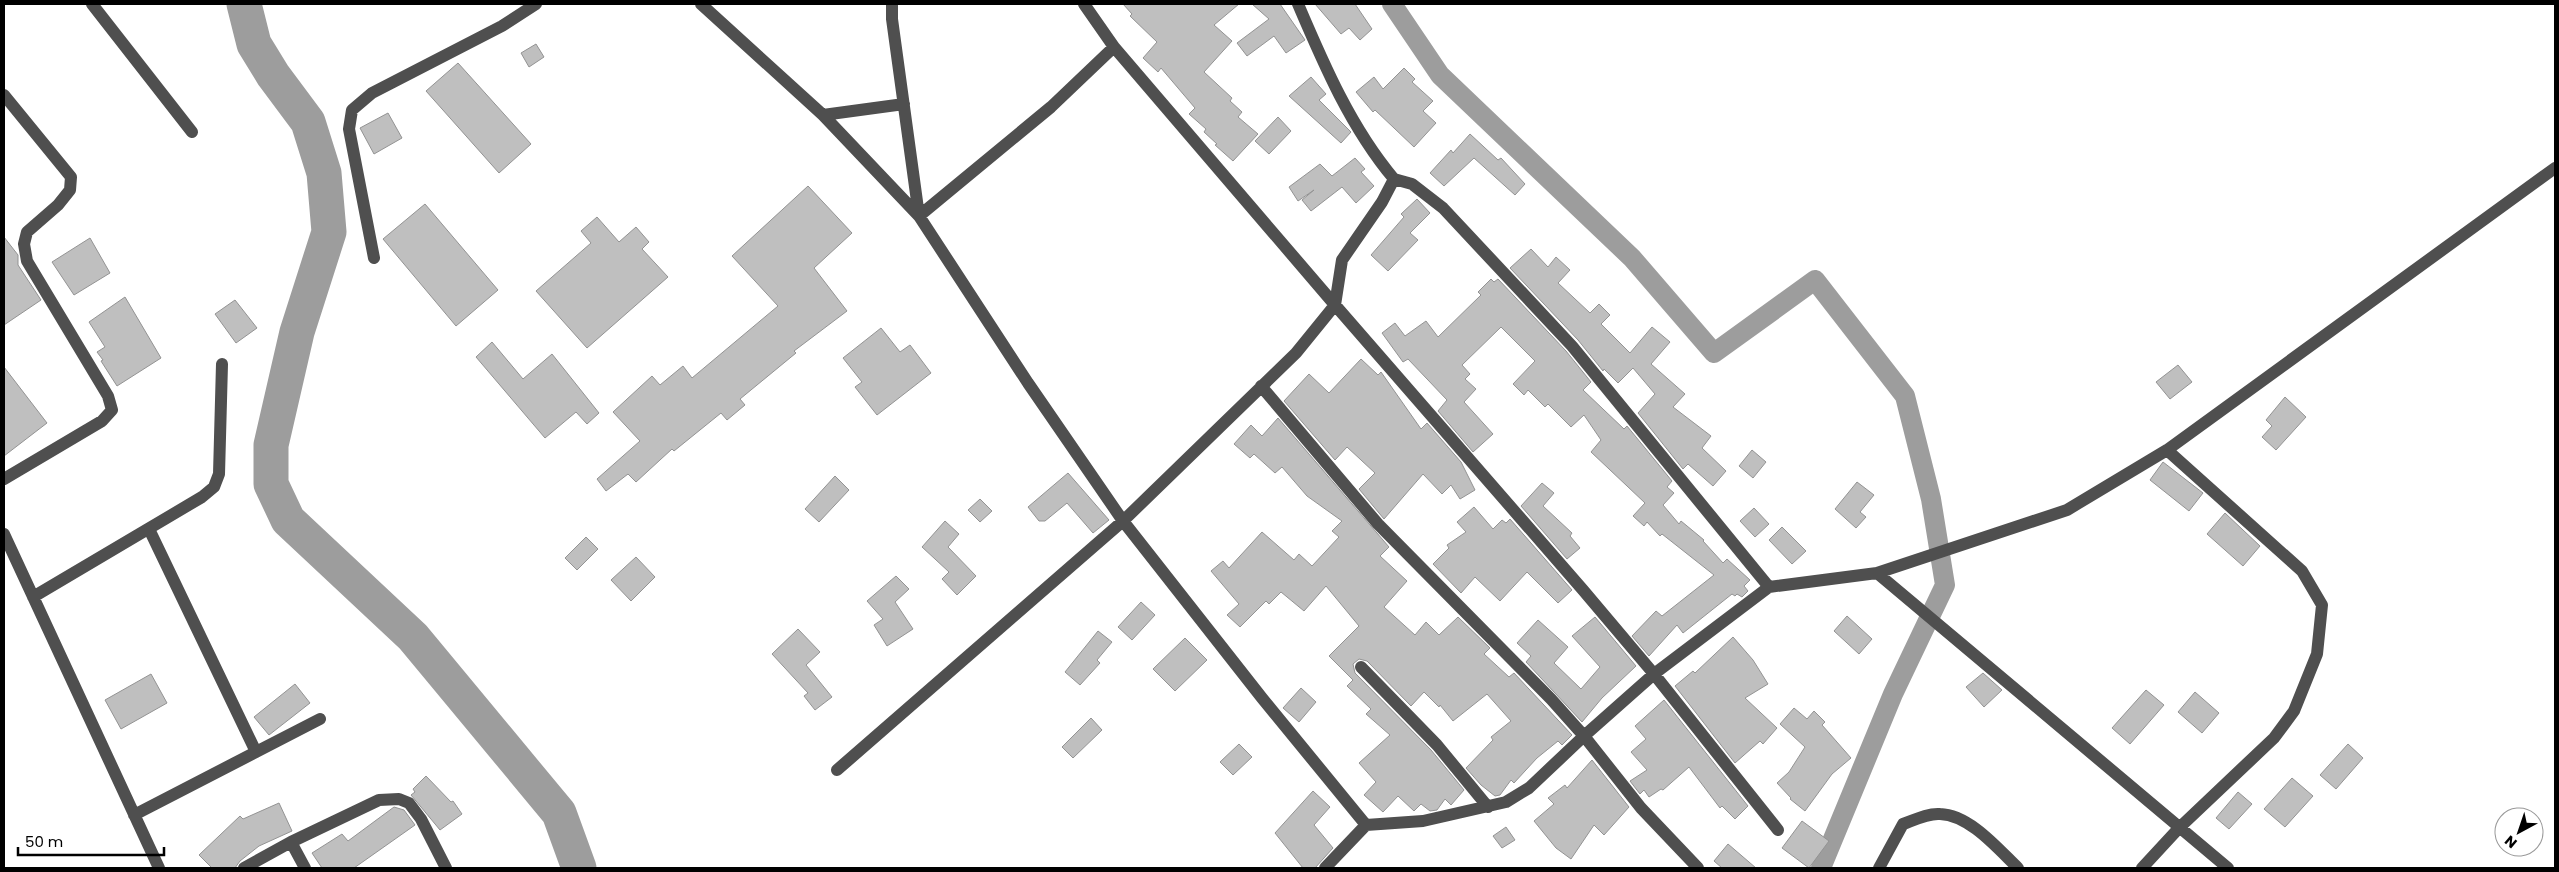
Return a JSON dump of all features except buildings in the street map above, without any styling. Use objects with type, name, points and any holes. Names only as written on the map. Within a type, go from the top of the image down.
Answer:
[{"type":"street","points":[[92,4],[192,132]]},
{"type":"street","points":[[374,258],[349,129],[352,110],[372,94],[502,26],[536,4]]},
{"type":"street","points":[[701,4],[823,114],[919,216],[1028,383],[1123,521],[1262,698],[1366,825]]},
{"type":"street","points":[[892,4],[919,216]]},
{"type":"street","points":[[1084,4],[1114,47],[1335,306],[1584,590],[1654,674],[1778,830]]},
{"type":"street","points":[[1298,4],[1332,84],[1381,164],[1394,179],[1412,184],[1443,208],[1572,346],[1770,587]]},
{"type":"street","points":[[919,216],[1051,107],[1114,47]]},
{"type":"street","points":[[4,95],[71,177],[70,190],[58,205],[27,232],[24,244],[27,261],[108,396],[112,410],[102,421],[4,479]]},
{"type":"street","points":[[823,114],[904,104]]},
{"type":"street","points":[[1325,868],[1366,825],[1423,820],[1488,807],[1506,802],[1529,788],[1654,674],[1770,587],[1877,573],[2067,510],[2167,450],[2555,168]]},
{"type":"street","points":[[837,770],[1123,521],[1296,353],[1335,306],[1342,260],[1382,202],[1394,179]]},
{"type":"street","points":[[33,597],[202,498],[214,487],[219,474],[222,364]]},
{"type":"street","points":[[1261,386],[1378,524],[1552,699],[1641,808],[1698,868]]},
{"type":"street","points":[[2142,868],[2179,828],[2274,738],[2294,711],[2316,654],[2322,605],[2302,570],[2167,450]]},
{"type":"street","points":[[149,529],[256,752]]},
{"type":"street","points":[[4,534],[159,868]]},
{"type":"street","points":[[1877,573],[2228,868]]},
{"type":"street","points":[[1361,667],[1437,745],[1488,807]]},
{"type":"street","points":[[134,815],[320,719]]},
{"type":"street","points":[[244,868],[378,800],[399,799],[409,804],[422,819],[446,868]]},
{"type":"street","points":[[1879,868],[1903,824],[1922,817],[1941,814],[1973,825],[2018,868]]},
{"type":"street","points":[[292,842],[306,868]]},
{"type":"waterway","points":[[244,4],[254,44],[273,75],[308,122],[324,173],[329,232],[297,332],[271,445],[271,484],[288,520],[413,637],[559,813],[579,868]]},
{"type":"waterway","points":[[1392,4],[1440,75],[1632,258],[1714,353],[1815,280],[1905,396],[1931,499],[1945,585],[1893,694],[1821,868]]}]
